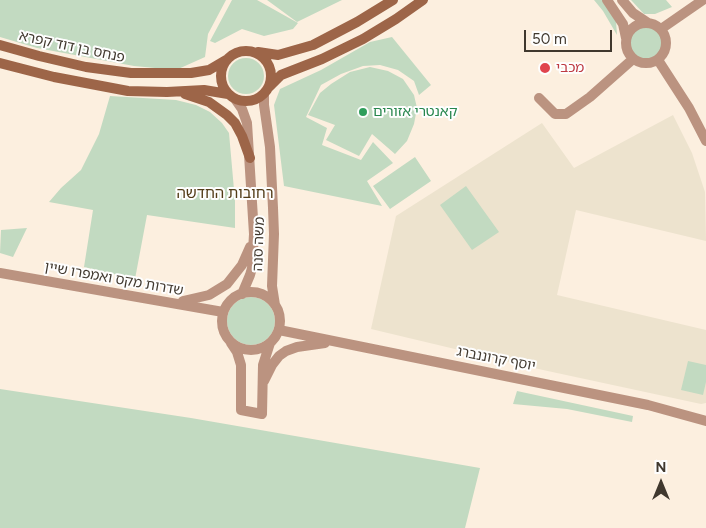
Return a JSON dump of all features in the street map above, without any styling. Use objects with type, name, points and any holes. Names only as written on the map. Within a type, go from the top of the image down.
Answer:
[{"type":"main road","points":[[232,96],[221,81],[221,73],[226,60],[239,51],[254,51],[278,55],[300,50],[342,31],[393,0]]},
{"type":"main road","points":[[0,63],[95,86],[128,91],[167,92],[204,90],[250,101],[267,90],[281,75],[322,59],[363,39],[423,0]]},
{"type":"main road","name":"פנחס בן דוד קפרא","points":[[0,45],[86,67],[132,73],[192,73],[209,70],[226,60]]},
{"type":"main road","points":[[254,51],[268,61],[272,78],[267,90]]},
{"type":"main road","points":[[167,92],[199,98],[219,108],[235,123],[250,158]]},
{"type":"street","points":[[607,0],[623,24],[627,50],[633,59],[644,64],[658,60],[666,49],[665,35],[661,29],[633,13],[622,0]]},
{"type":"street","points":[[661,29],[703,0]]},
{"type":"street","points":[[626,38],[635,26],[648,23]]},
{"type":"street","points":[[539,98],[555,114],[566,114],[590,97],[633,59]]},
{"type":"street","points":[[658,60],[689,108],[706,142]]},
{"type":"street","name":"משה סנה","points":[[267,90],[264,105],[270,147],[273,200],[272,286],[275,305]]},
{"type":"street","name":"משה סנה","points":[[232,96],[242,109],[247,123],[254,234],[252,268],[242,294]]},
{"type":"street","points":[[162,301],[196,299],[210,295],[227,284],[242,265],[254,234]]},
{"type":"street","name":"שדרות מקס ואמפרו שיין","points":[[0,273],[223,312]]},
{"type":"street","points":[[251,292],[268,298],[275,305],[279,313],[279,330],[270,343],[263,364],[262,414],[241,410],[241,364],[237,352],[224,332],[223,312],[227,304],[234,298],[251,292]]},
{"type":"street","name":"יוסף קרוננברג","points":[[279,330],[648,405],[706,421]]},
{"type":"street","points":[[229,340],[244,350],[262,348],[270,343]]},
{"type":"street","points":[[263,384],[272,365],[286,351],[324,342],[349,344]]},
{"type":"shaded area","points":[[673,115],[692,153],[705,192],[706,241],[576,210],[557,295],[706,330],[706,403],[701,404],[543,370],[371,329],[396,216],[542,123],[574,168]]},
{"type":"green space","points":[[0,0],[226,0],[208,34],[205,57],[176,70],[134,66],[37,48],[0,37]]},
{"type":"green space","points":[[232,0],[257,0],[298,23],[293,29],[264,36],[242,29],[215,43],[210,41]]},
{"type":"green space","points":[[267,0],[342,0],[297,22]]},
{"type":"green space","points":[[594,0],[604,0],[616,21],[617,35],[603,11]]},
{"type":"green space","points":[[631,0],[666,0],[672,7],[655,14],[644,14]]},
{"type":"green space","points":[[646,26],[658,31],[663,43],[658,55],[646,60],[634,55],[629,43],[634,31]]},
{"type":"green space","points":[[392,37],[431,85],[419,95],[414,81],[398,70],[380,65],[363,66],[341,74],[321,85],[306,117],[327,128],[322,145],[361,160],[373,142],[393,163],[367,181],[382,206],[284,186],[274,105],[280,89],[321,70],[370,42]]},
{"type":"green space","points":[[246,58],[253,59],[259,63],[263,69],[263,83],[259,89],[253,93],[246,94],[239,93],[233,89],[229,83],[228,76],[229,69],[233,63],[239,59]]},
{"type":"green space","name":"קאנטרי אזורים","points":[[370,67],[388,71],[403,79],[414,95],[417,108],[414,124],[407,141],[395,154],[372,134],[359,156],[326,140],[335,125],[308,115],[320,93],[331,84],[350,72]]},
{"type":"green space","points":[[110,96],[176,100],[196,105],[210,112],[222,123],[229,133],[235,201],[235,228],[147,215],[135,279],[84,267],[93,210],[49,202],[81,170],[99,134]]},
{"type":"green space","points":[[415,157],[431,181],[390,209],[373,186]]},
{"type":"green space","points":[[466,186],[499,232],[472,250],[440,205]]},
{"type":"green space","points":[[27,228],[13,257],[0,253],[1,230]]},
{"type":"green space","points":[[246,297],[256,297],[268,304],[275,316],[275,326],[268,338],[256,345],[246,345],[238,341],[231,334],[227,326],[227,316],[231,308],[238,301]]},
{"type":"green space","points":[[688,361],[706,365],[706,382],[703,395],[681,390]]},
{"type":"green space","points":[[0,389],[191,418],[480,468],[465,528],[0,528]]},
{"type":"green space","points":[[517,391],[633,416],[632,422],[567,409],[513,404]]},
{"type":"place","name":"מכבי","points":[[545,68]]},
{"type":"place","name":"קאנטרי אזורים","points":[[363,112]]},
{"type":"district","name":"רחובות החדשה","points":[[225,194]]}]
